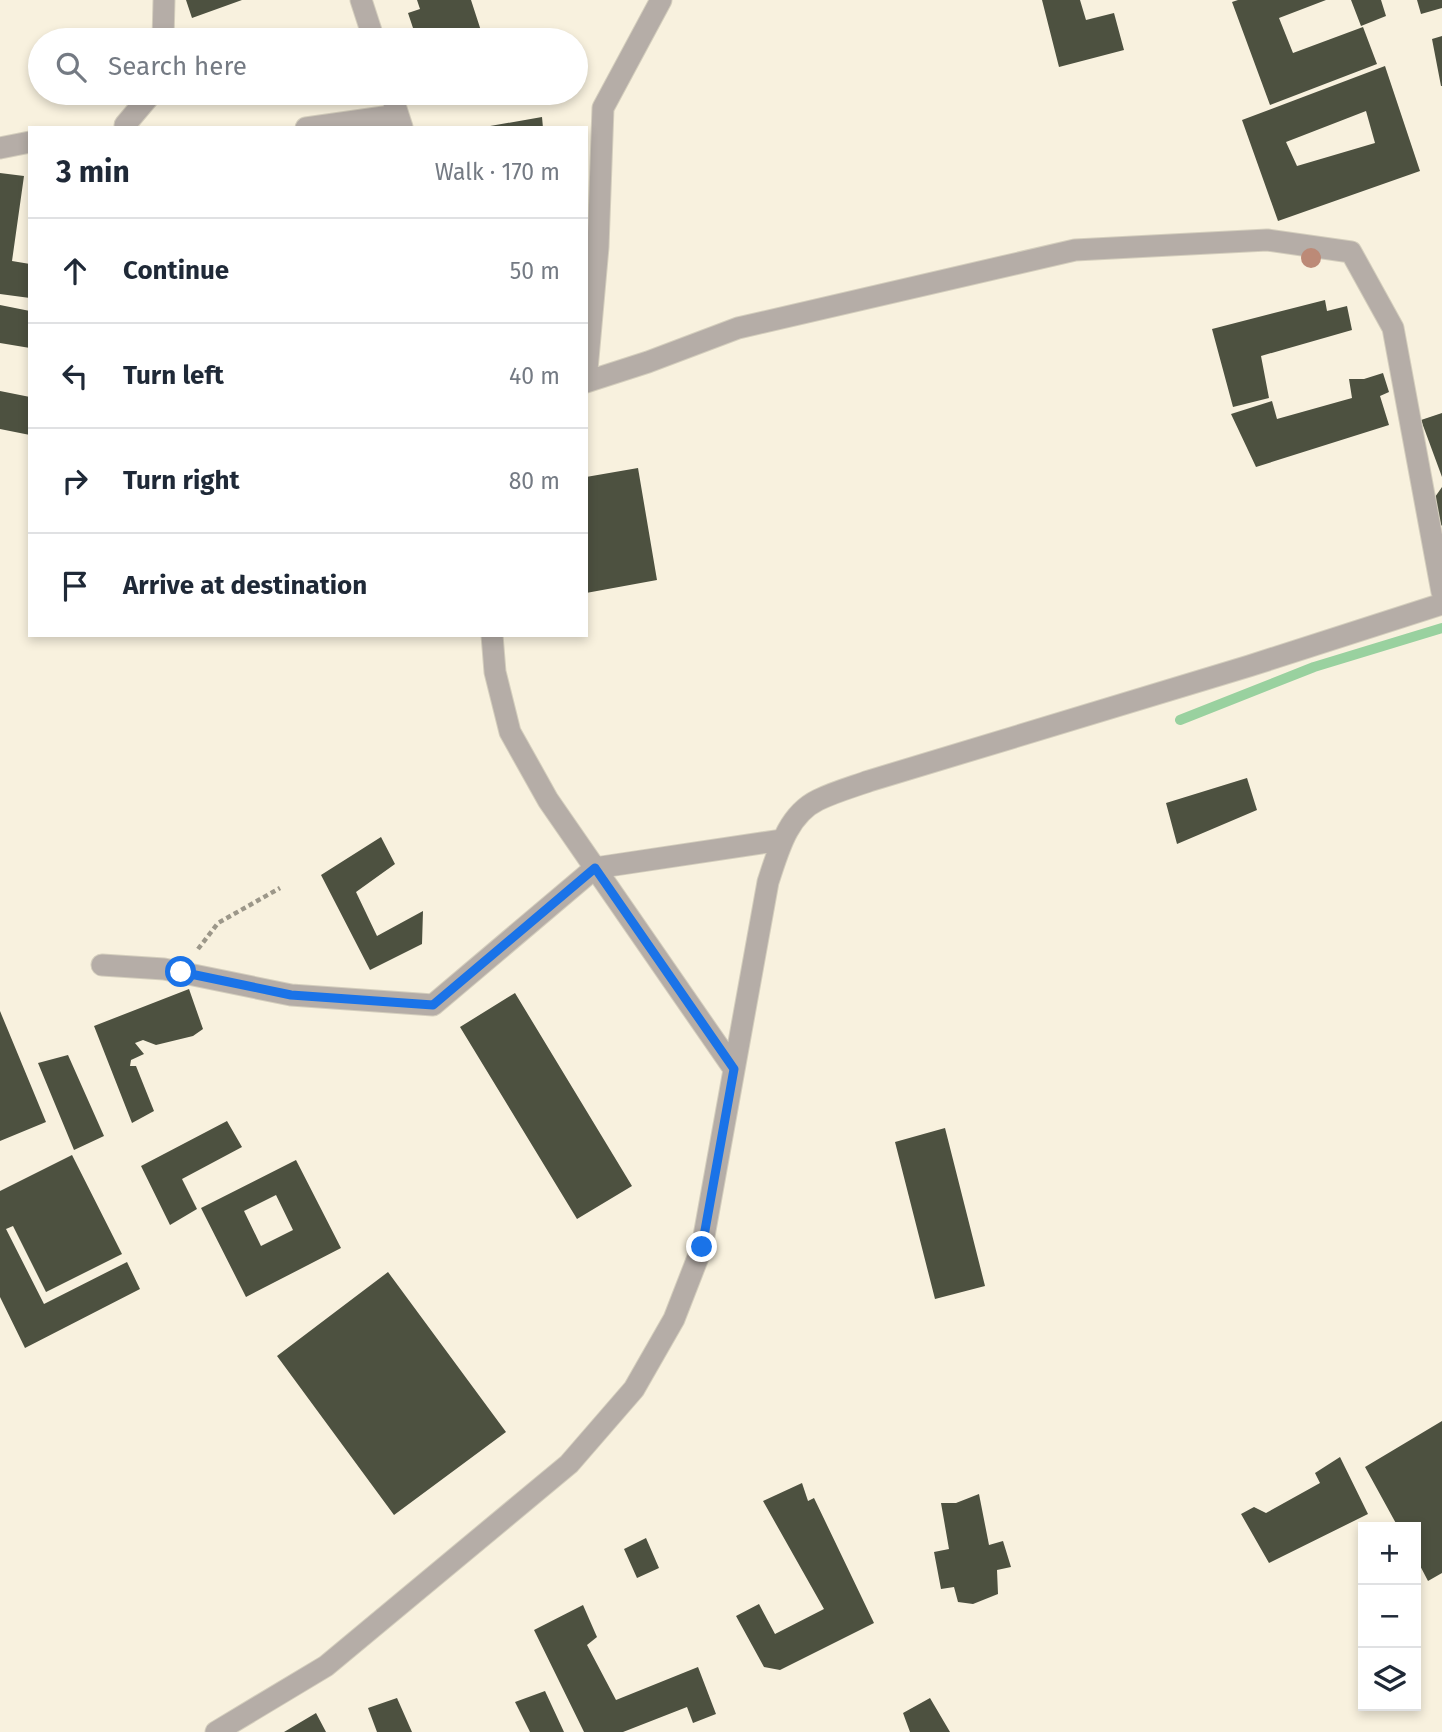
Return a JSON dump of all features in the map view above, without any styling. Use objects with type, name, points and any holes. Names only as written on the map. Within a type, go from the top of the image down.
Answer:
[{"type":"street","points":[[163,28],[164,0]]},
{"type":"street","points":[[361,0],[370,28]]},
{"type":"street","points":[[588,357],[597,247],[603,108],[661,0]]},
{"type":"street","points":[[125,126],[142,105]]},
{"type":"street","points":[[333,126],[400,121]]},
{"type":"street","points":[[0,148],[28,142]]},
{"type":"street","points":[[588,380],[648,362],[738,328],[1075,250],[1267,240],[1351,252],[1393,328],[1442,592]]},
{"type":"street","points":[[216,1732],[326,1666],[569,1464],[634,1389],[674,1319],[702,1247],[768,882],[782,839],[796,818],[815,801],[869,781],[1249,666],[1442,604]]},
{"type":"street","points":[[492,637],[495,672],[510,732],[548,800],[734,1069]]},
{"type":"street","points":[[102,965],[164,969],[291,995],[433,1005],[595,868],[782,839]]},
{"type":"path","points":[[181,972],[218,923],[280,888]]},
{"type":"building","points":[[186,0],[242,0],[192,18]]},
{"type":"building","points":[[417,0],[471,0],[480,28],[413,28],[408,13],[420,9]]},
{"type":"building","points":[[1042,0],[1080,0],[1086,20],[1114,13],[1124,50],[1059,67]]},
{"type":"building","points":[[1326,0],[1279,18],[1293,53],[1363,27],[1377,64],[1270,105],[1232,2]]},
{"type":"building","points":[[1351,0],[1381,0],[1386,16],[1361,26]]},
{"type":"building","points":[[1417,0],[1442,0],[1442,8],[1421,14]]},
{"type":"building","points":[[1442,36],[1442,86],[1441,86],[1432,39]]},
{"type":"building","points":[[1385,66],[1420,171],[1278,221],[1242,120]],"holes":[[[1366,111],[1375,143],[1297,166],[1286,142]]]},
{"type":"building","points":[[542,117],[543,126],[490,126]]},
{"type":"building","points":[[0,173],[24,176],[12,261],[28,264],[28,298],[0,294]]},
{"type":"building","points":[[1325,300],[1327,311],[1347,306],[1352,330],[1261,356],[1269,398],[1233,407],[1212,329]]},
{"type":"building","points":[[0,305],[28,311],[28,348],[0,343]]},
{"type":"building","points":[[1383,373],[1389,392],[1380,396],[1389,425],[1256,467],[1231,414],[1272,401],[1277,419],[1352,398],[1349,379],[1364,379]]},
{"type":"building","points":[[0,391],[28,397],[28,435],[0,429]]},
{"type":"building","points":[[1442,413],[1442,477],[1421,420]]},
{"type":"building","points":[[638,468],[657,580],[588,593],[588,477]]},
{"type":"building","points":[[1442,487],[1442,525],[1441,526],[1435,497]]},
{"type":"building","points":[[1247,778],[1257,810],[1177,844],[1166,803]]},
{"type":"building","points":[[381,837],[395,864],[356,892],[377,936],[423,911],[422,944],[370,970],[321,875]]},
{"type":"building","points":[[189,989],[203,1029],[193,1036],[156,1045],[143,1040],[135,1043],[144,1054],[131,1060],[130,1066],[136,1066],[154,1111],[132,1123],[94,1026]]},
{"type":"building","points":[[515,993],[632,1186],[577,1219],[460,1027]]},
{"type":"building","points":[[0,1011],[46,1122],[0,1141]]},
{"type":"building","points":[[68,1055],[104,1136],[74,1150],[38,1063]]},
{"type":"building","points":[[227,1121],[242,1147],[182,1179],[197,1209],[170,1225],[141,1166]]},
{"type":"building","points":[[945,1128],[985,1286],[935,1299],[895,1142]]},
{"type":"building","points":[[72,1155],[122,1254],[46,1292],[13,1226],[6,1229],[44,1304],[127,1262],[140,1289],[25,1348],[0,1297],[0,1191]]},
{"type":"building","points":[[296,1160],[341,1248],[246,1297],[201,1208]],"holes":[[[276,1195],[293,1230],[261,1246],[244,1211]]]},
{"type":"building","points":[[388,1272],[506,1432],[394,1515],[277,1356]]},
{"type":"building","points":[[1442,1421],[1442,1573],[1428,1581],[1421,1568],[1421,1522],[1395,1522],[1365,1467]]},
{"type":"building","points":[[1340,1457],[1368,1514],[1269,1563],[1241,1514],[1254,1507],[1266,1513],[1320,1483],[1315,1473]]},
{"type":"building","points":[[802,1483],[808,1501],[814,1498],[874,1623],[780,1670],[764,1667],[736,1616],[759,1604],[775,1634],[824,1609],[763,1501]]},
{"type":"building","points":[[979,1494],[989,1545],[1003,1541],[1011,1567],[997,1570],[998,1594],[973,1604],[958,1602],[954,1587],[941,1589],[934,1552],[949,1549],[941,1503],[956,1503]]},
{"type":"building","points":[[646,1538],[659,1568],[637,1578],[624,1549]]},
{"type":"building","points":[[583,1605],[597,1637],[587,1645],[616,1700],[698,1667],[716,1714],[693,1723],[687,1707],[623,1732],[584,1732],[534,1630]]},
{"type":"building","points":[[545,1691],[564,1732],[530,1732],[515,1702]]},
{"type":"building","points":[[397,1698],[412,1732],[377,1732],[368,1708]]},
{"type":"building","points":[[930,1698],[950,1732],[910,1732],[903,1713]]},
{"type":"building","points":[[316,1713],[326,1732],[284,1732]]},
{"type":"waterway","points":[[1180,720],[1314,667],[1442,628]]},
{"type":"route","points":[[181,972],[291,995],[433,1005],[595,868],[734,1069],[702,1247]]}]
